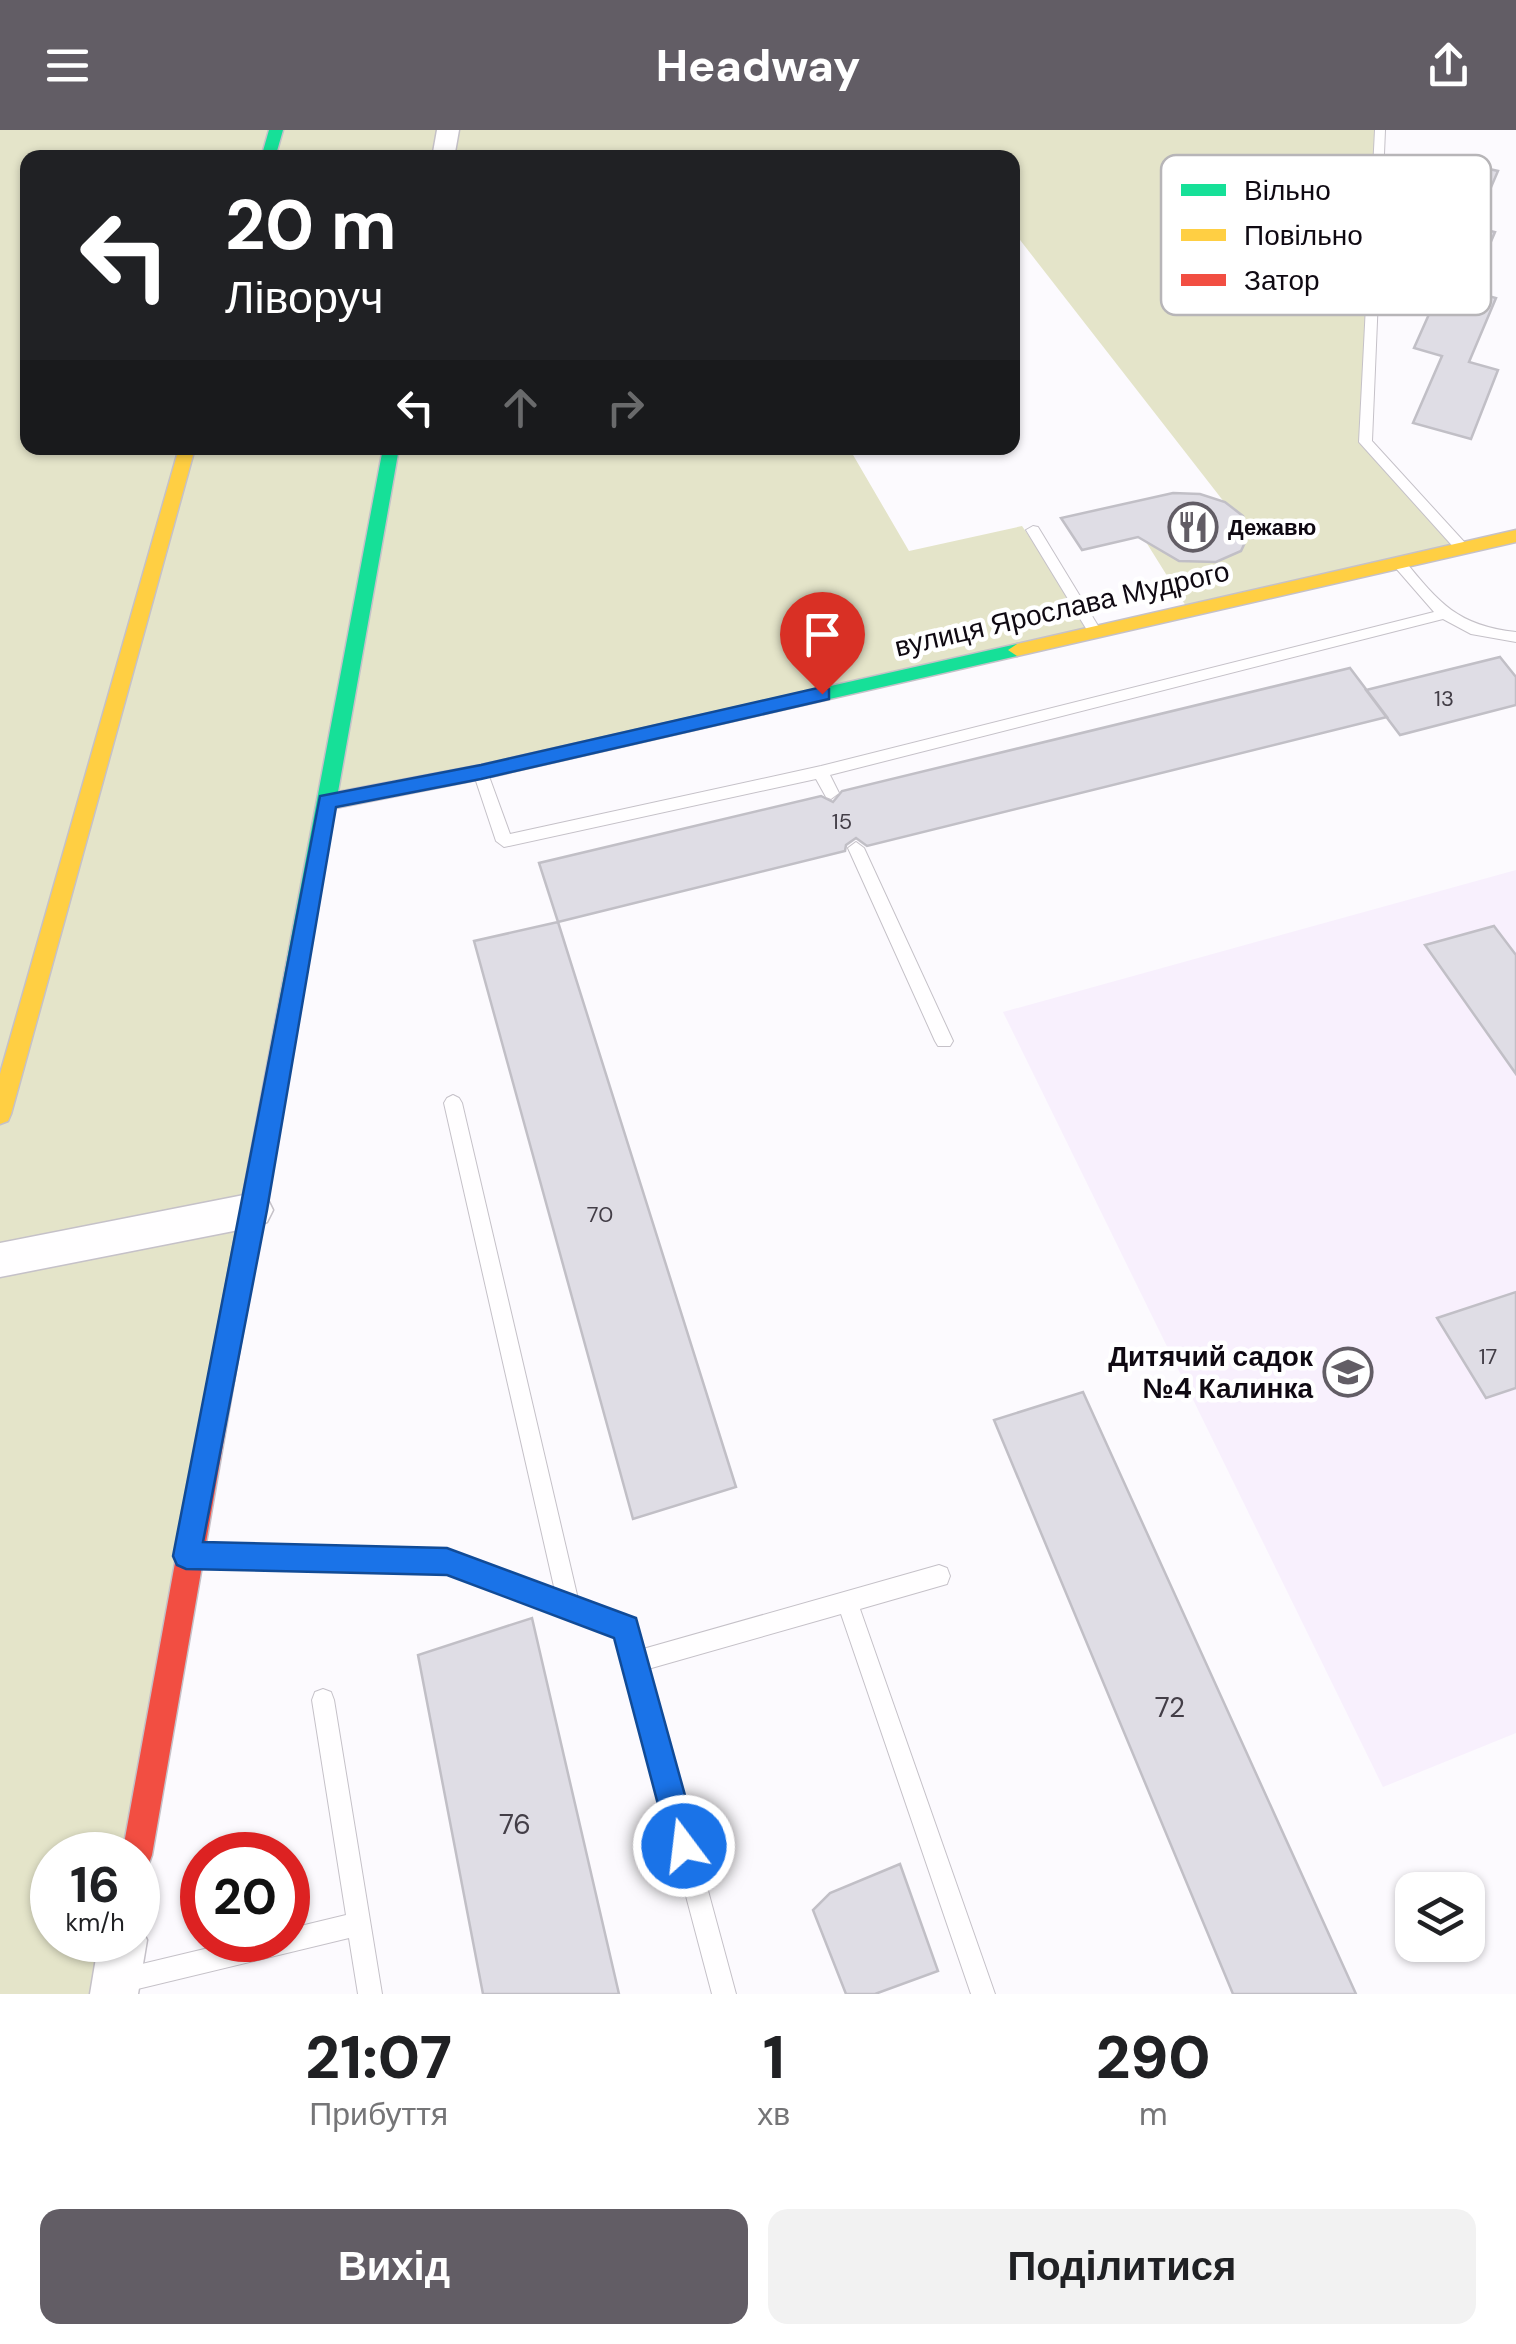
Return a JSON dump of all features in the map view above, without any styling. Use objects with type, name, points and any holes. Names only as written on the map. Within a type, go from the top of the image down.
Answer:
[{"type":"street","points":[[0,1114],[185,455]]},
{"type":"street","points":[[141,1832],[186,1556],[254,1210],[390,455]]},
{"type":"street","name":"вулиця Ярослава Мудрого","points":[[327,802],[481,772],[1516,536]]},
{"type":"street","points":[[0,1260],[254,1210]]},
{"type":"lane","points":[[1379,155],[1380,130]]},
{"type":"lane","points":[[1371,315],[1365,442],[1462,548]]},
{"type":"lane","points":[[1034,530],[1095,632]]},
{"type":"lane","points":[[1399,563],[1442,615],[1471,632],[1516,638]]},
{"type":"lane","points":[[481,772],[504,840],[821,772],[1442,615]]},
{"type":"lane","points":[[821,772],[831,794]]},
{"type":"lane","points":[[856,848],[944,1041]]},
{"type":"lane","points":[[453,1103],[570,1607]]},
{"type":"lane","points":[[186,1556],[447,1562],[626,1628],[724,1994]]},
{"type":"lane","points":[[634,1662],[939,1576]]},
{"type":"lane","points":[[847,1601],[983,1994]]},
{"type":"lane","points":[[323,1700],[370,1994]]},
{"type":"lane","points":[[118,1972],[359,1924]]},
{"type":"shaded area","name":"Дитячий садок №4 Калинка","points":[[1516,870],[1516,1733],[1383,1787],[1003,1012]]},
{"type":"green space","points":[[0,130],[1380,130],[1379,155],[1161,155],[1161,315],[1371,315],[1365,441],[1462,548],[1189,611],[1146,542],[1173,555],[1216,561],[1240,548],[1249,534],[1020,240],[1020,150],[20,150],[20,455],[853,455],[909,551],[1022,526],[1095,632],[328,802],[141,1832],[30,1832],[30,1962],[119,1962],[114,1994],[0,1994]]},
{"type":"building","points":[[1491,169],[1498,171],[1491,187]]},
{"type":"building","points":[[1429,315],[1489,315],[1469,362],[1498,370],[1471,439],[1413,423],[1442,356],[1414,348]]},
{"type":"building","name":"Дежавю","points":[[1173,493],[1200,494],[1225,502],[1243,516],[1249,534],[1241,551],[1216,562],[1179,561],[1138,537],[1082,550],[1061,518]]},
{"type":"building","points":[[1500,657],[1516,677],[1516,705],[1400,735],[1366,690]]},
{"type":"building","points":[[1350,668],[1387,717],[867,846],[856,838],[846,845],[845,851],[558,922],[539,863],[821,796],[833,802],[842,791]]},
{"type":"building","points":[[558,922],[736,1487],[633,1519],[474,941]]},
{"type":"building","points":[[1494,926],[1516,955],[1516,1074],[1425,945]]},
{"type":"building","points":[[1516,1292],[1516,1388],[1486,1398],[1437,1318]]},
{"type":"building","points":[[1083,1392],[1356,1994],[1233,1994],[994,1420]]},
{"type":"building","points":[[532,1618],[619,1994],[483,1994],[418,1655]]},
{"type":"building","points":[[900,1864],[938,1971],[875,1994],[846,1994],[813,1910],[830,1893]]},
{"type":"traffic: fast","points":[[270,150],[276,130]]},
{"type":"traffic: fast","points":[[221,1381],[390,455]]},
{"type":"traffic: fast","points":[[327,802],[481,772],[1017,650]]},
{"type":"traffic: slow","points":[[0,1114],[185,455]]},
{"type":"traffic: slow","points":[[1017,650],[1516,536]]},
{"type":"traffic: jam","points":[[141,1832],[221,1381]]},
{"type":"place","name":"Дежавю","points":[[1193,527]]},
{"type":"place","name":"Дитячий садок №4 Калинка","points":[[1348,1372]]},
{"type":"route","points":[[684,1846],[626,1628],[447,1562],[186,1556],[254,1210],[327,802],[481,772],[822,694]]}]
